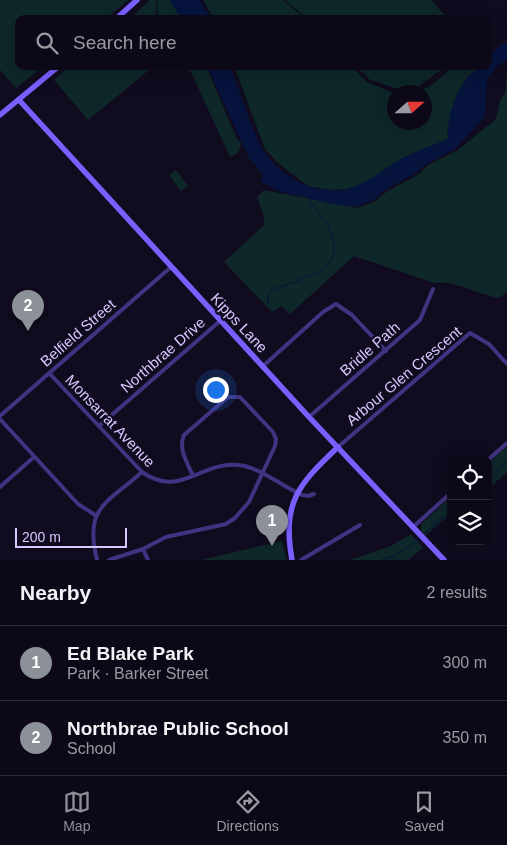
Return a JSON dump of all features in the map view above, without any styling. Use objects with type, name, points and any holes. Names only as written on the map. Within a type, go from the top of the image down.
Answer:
[{"type":"street","points":[[120,15],[137,0]]},
{"type":"street","points":[[0,115],[54,70]]},
{"type":"street","name":"Kipps Lane","points":[[19,100],[220,321],[444,560]]},
{"type":"street","name":"Belfield Street","points":[[0,418],[171,267]]},
{"type":"street","name":"Bridle Path","points":[[309,417],[422,318],[433,289]]},
{"type":"street","points":[[262,366],[323,312],[336,304],[352,316],[386,351]]},
{"type":"street","name":"Northbrae Drive","points":[[99,426],[220,321]]},
{"type":"street","name":"Arbour Glen Crescent","points":[[338,447],[470,333],[489,344],[507,364]]},
{"type":"street","name":"Monsarrat Avenue","points":[[49,373],[142,472],[152,480],[166,483],[228,464],[241,465],[297,493]]},
{"type":"street","points":[[109,560],[143,549],[166,537],[226,524],[236,518],[249,502],[276,439],[273,432],[240,397],[233,395],[228,397],[184,435],[181,443],[182,449],[193,476]]},
{"type":"street","points":[[0,418],[78,504],[95,515]]},
{"type":"street","points":[[492,456],[507,443]]},
{"type":"street","points":[[292,560],[288,524],[291,506],[297,493],[312,472],[338,447]]},
{"type":"street","points":[[0,487],[34,457]]},
{"type":"street","points":[[97,560],[92,531],[95,515],[142,472]]},
{"type":"street","points":[[297,493],[308,496],[314,494]]},
{"type":"street","points":[[413,527],[447,497]]},
{"type":"street","points":[[301,560],[360,525]]},
{"type":"street","points":[[143,549],[148,560]]},
{"type":"green space","points":[[0,0],[128,0],[111,15],[15,15],[15,70],[39,70],[16,88],[0,70]]},
{"type":"green space","points":[[150,0],[156,0],[156,15],[133,15]]},
{"type":"green space","points":[[157,0],[171,0],[180,15],[158,15]]},
{"type":"green space","points":[[203,0],[283,0],[301,15],[212,15]]},
{"type":"green space","points":[[285,0],[431,0],[444,15],[303,15]]},
{"type":"green space","points":[[65,70],[149,70],[88,120],[54,80]]},
{"type":"green space","points":[[188,70],[208,70],[236,137],[241,144],[238,153],[230,157],[191,72]]},
{"type":"green space","points":[[235,70],[355,70],[367,82],[387,90],[387,130],[432,130],[431,85],[449,70],[479,70],[468,76],[456,97],[447,133],[451,139],[375,179],[351,189],[330,190],[308,186],[278,163],[265,149]]},
{"type":"green space","points":[[360,70],[441,70],[420,85],[387,86],[370,80]]},
{"type":"green space","points":[[507,72],[507,292],[499,298],[450,284],[434,283],[354,256],[290,314],[281,306],[272,312],[224,262],[264,225],[264,217],[257,197],[264,190],[357,208],[376,201],[386,192],[419,174],[428,165],[458,150],[496,119],[500,100],[505,93]]},
{"type":"green space","points":[[176,170],[188,186],[181,191],[169,175]]},
{"type":"green space","points":[[507,446],[507,472],[492,485],[492,459]]},
{"type":"green space","points":[[447,501],[447,517],[425,536],[421,531],[421,524]]},
{"type":"green space","points":[[411,534],[423,548],[408,560],[350,560],[391,546]]},
{"type":"green space","points":[[282,541],[287,560],[201,560]]},
{"type":"water","points":[[170,0],[200,0],[209,15],[179,15]]},
{"type":"water","points":[[507,42],[507,59],[496,67],[487,80],[485,117],[455,149],[383,191],[373,200],[355,207],[281,192],[260,181],[263,175],[249,158],[209,70],[231,70],[249,119],[262,148],[278,167],[288,176],[312,187],[338,190],[363,183],[405,157],[448,139],[453,106],[463,84],[477,70],[492,70],[492,54]]},
{"type":"waterway","points":[[268,304],[268,294],[271,290],[316,273],[332,259],[334,249],[328,225],[309,198]]},
{"type":"waterway","points":[[492,474],[507,461]]},
{"type":"waterway","points":[[423,535],[447,514]]},
{"type":"waterway","points":[[381,560],[395,556],[420,538]]},
{"type":"place","name":"Northbrae Public School","points":[[28,331]]},
{"type":"place","name":"Ed Blake Park","points":[[272,546]]}]
